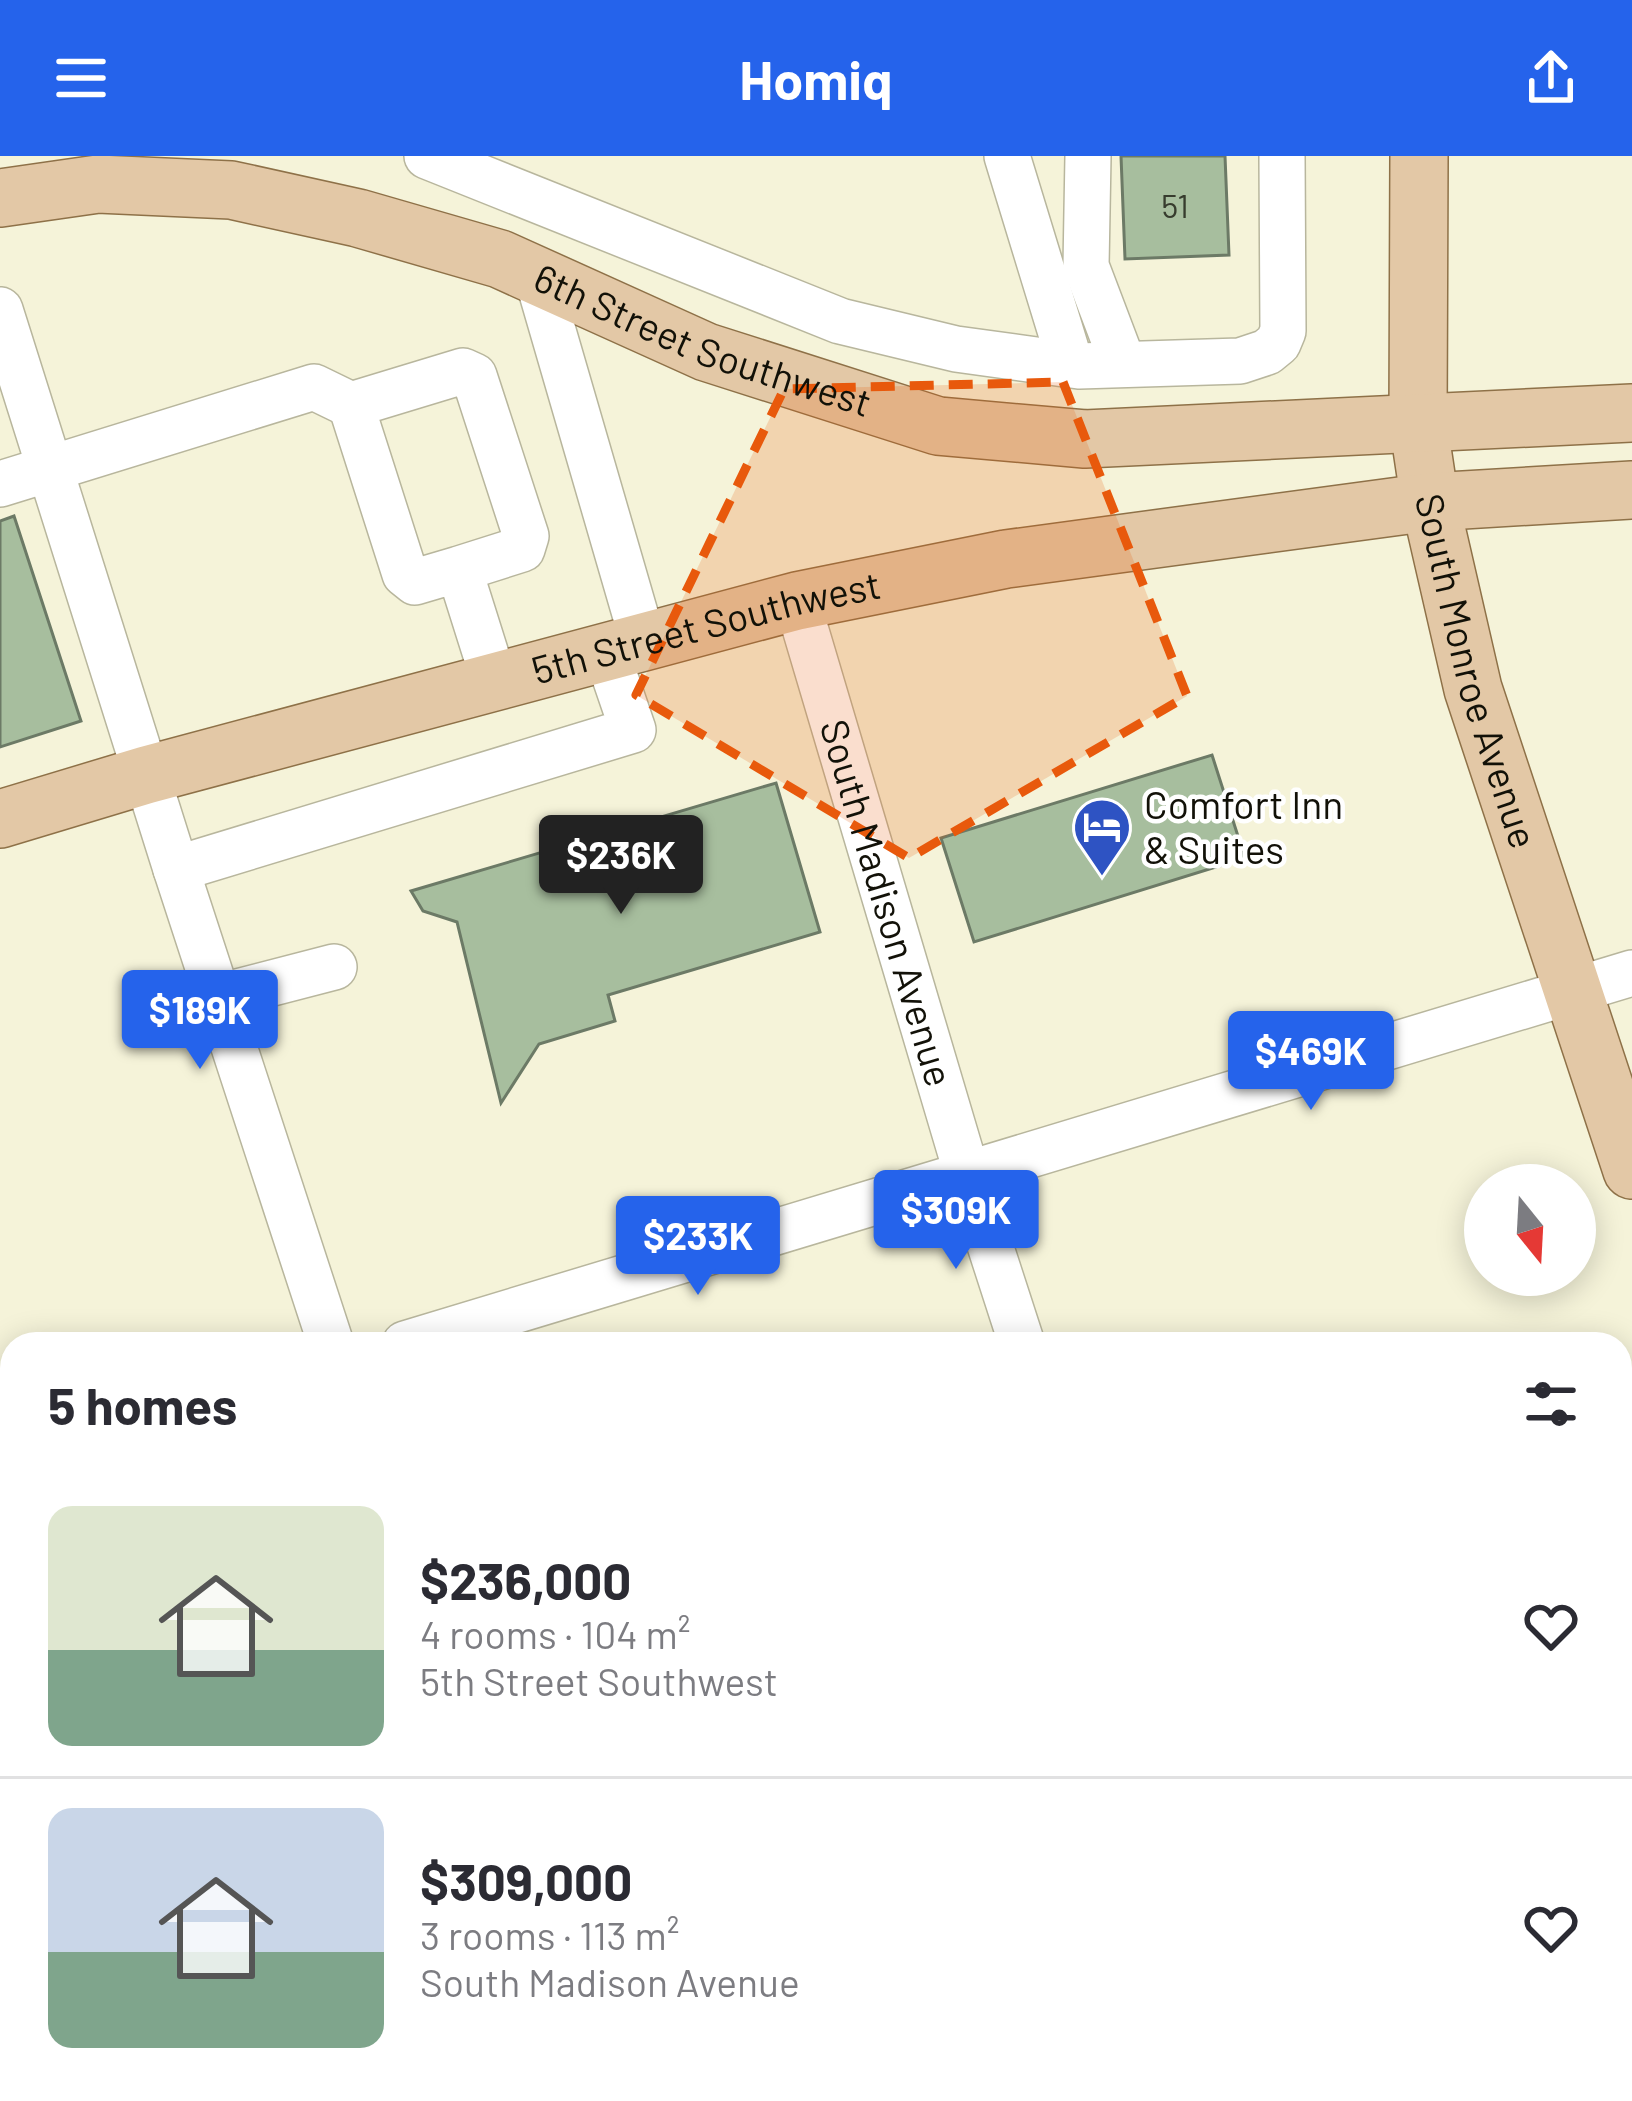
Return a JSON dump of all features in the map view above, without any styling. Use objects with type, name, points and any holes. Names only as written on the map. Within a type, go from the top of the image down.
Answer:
[{"type":"main road","name":"South Monroe Avenue","points":[[1419,156],[1418,422],[1430,502],[1472,689],[1632,1170]]},
{"type":"main road","name":"6th Street Southwest","points":[[0,197],[98,184],[231,190],[358,218],[500,259],[706,352],[938,426],[1085,439],[1632,413]]},
{"type":"main road","name":"5th Street Southwest","points":[[0,819],[494,680],[797,601],[1006,559],[1430,502],[1632,490]]},
{"type":"street","points":[[427,156],[840,321],[956,349],[1079,366],[1240,361],[1278,343],[1282,331],[1282,156]]},
{"type":"street","points":[[1007,156],[1066,349],[1063,363]]},
{"type":"street","points":[[1088,156],[1086,266],[1119,353],[1118,364]]},
{"type":"street","points":[[176,869],[633,730],[624,646],[537,276]]},
{"type":"street","points":[[0,310],[327,1332]]},
{"type":"street","points":[[0,484],[314,387],[351,406],[463,370],[474,376],[526,536],[522,549],[416,582],[405,574],[351,406]]},
{"type":"street","points":[[459,568],[494,680]]},
{"type":"street","name":"South Madison Avenue","points":[[797,601],[1018,1332]]},
{"type":"street","points":[[218,997],[334,967]]},
{"type":"street","points":[[445,1332],[1632,973]]},
{"type":"highlighted area","points":[[1063,382],[1187,696],[909,858],[636,695],[784,389]]},
{"type":"building","points":[[1121,156],[1225,156],[1229,255],[1125,259]]},
{"type":"building","points":[[14,516],[81,721],[0,747],[0,521]]},
{"type":"building","points":[[1212,755],[1245,858],[974,942],[941,838]]},
{"type":"building","points":[[776,783],[820,932],[608,995],[615,1021],[539,1044],[501,1103],[457,922],[423,911],[411,891]]},
{"type":"place","name":"Comfort Inn & Suites","points":[[1102,878]]}]
